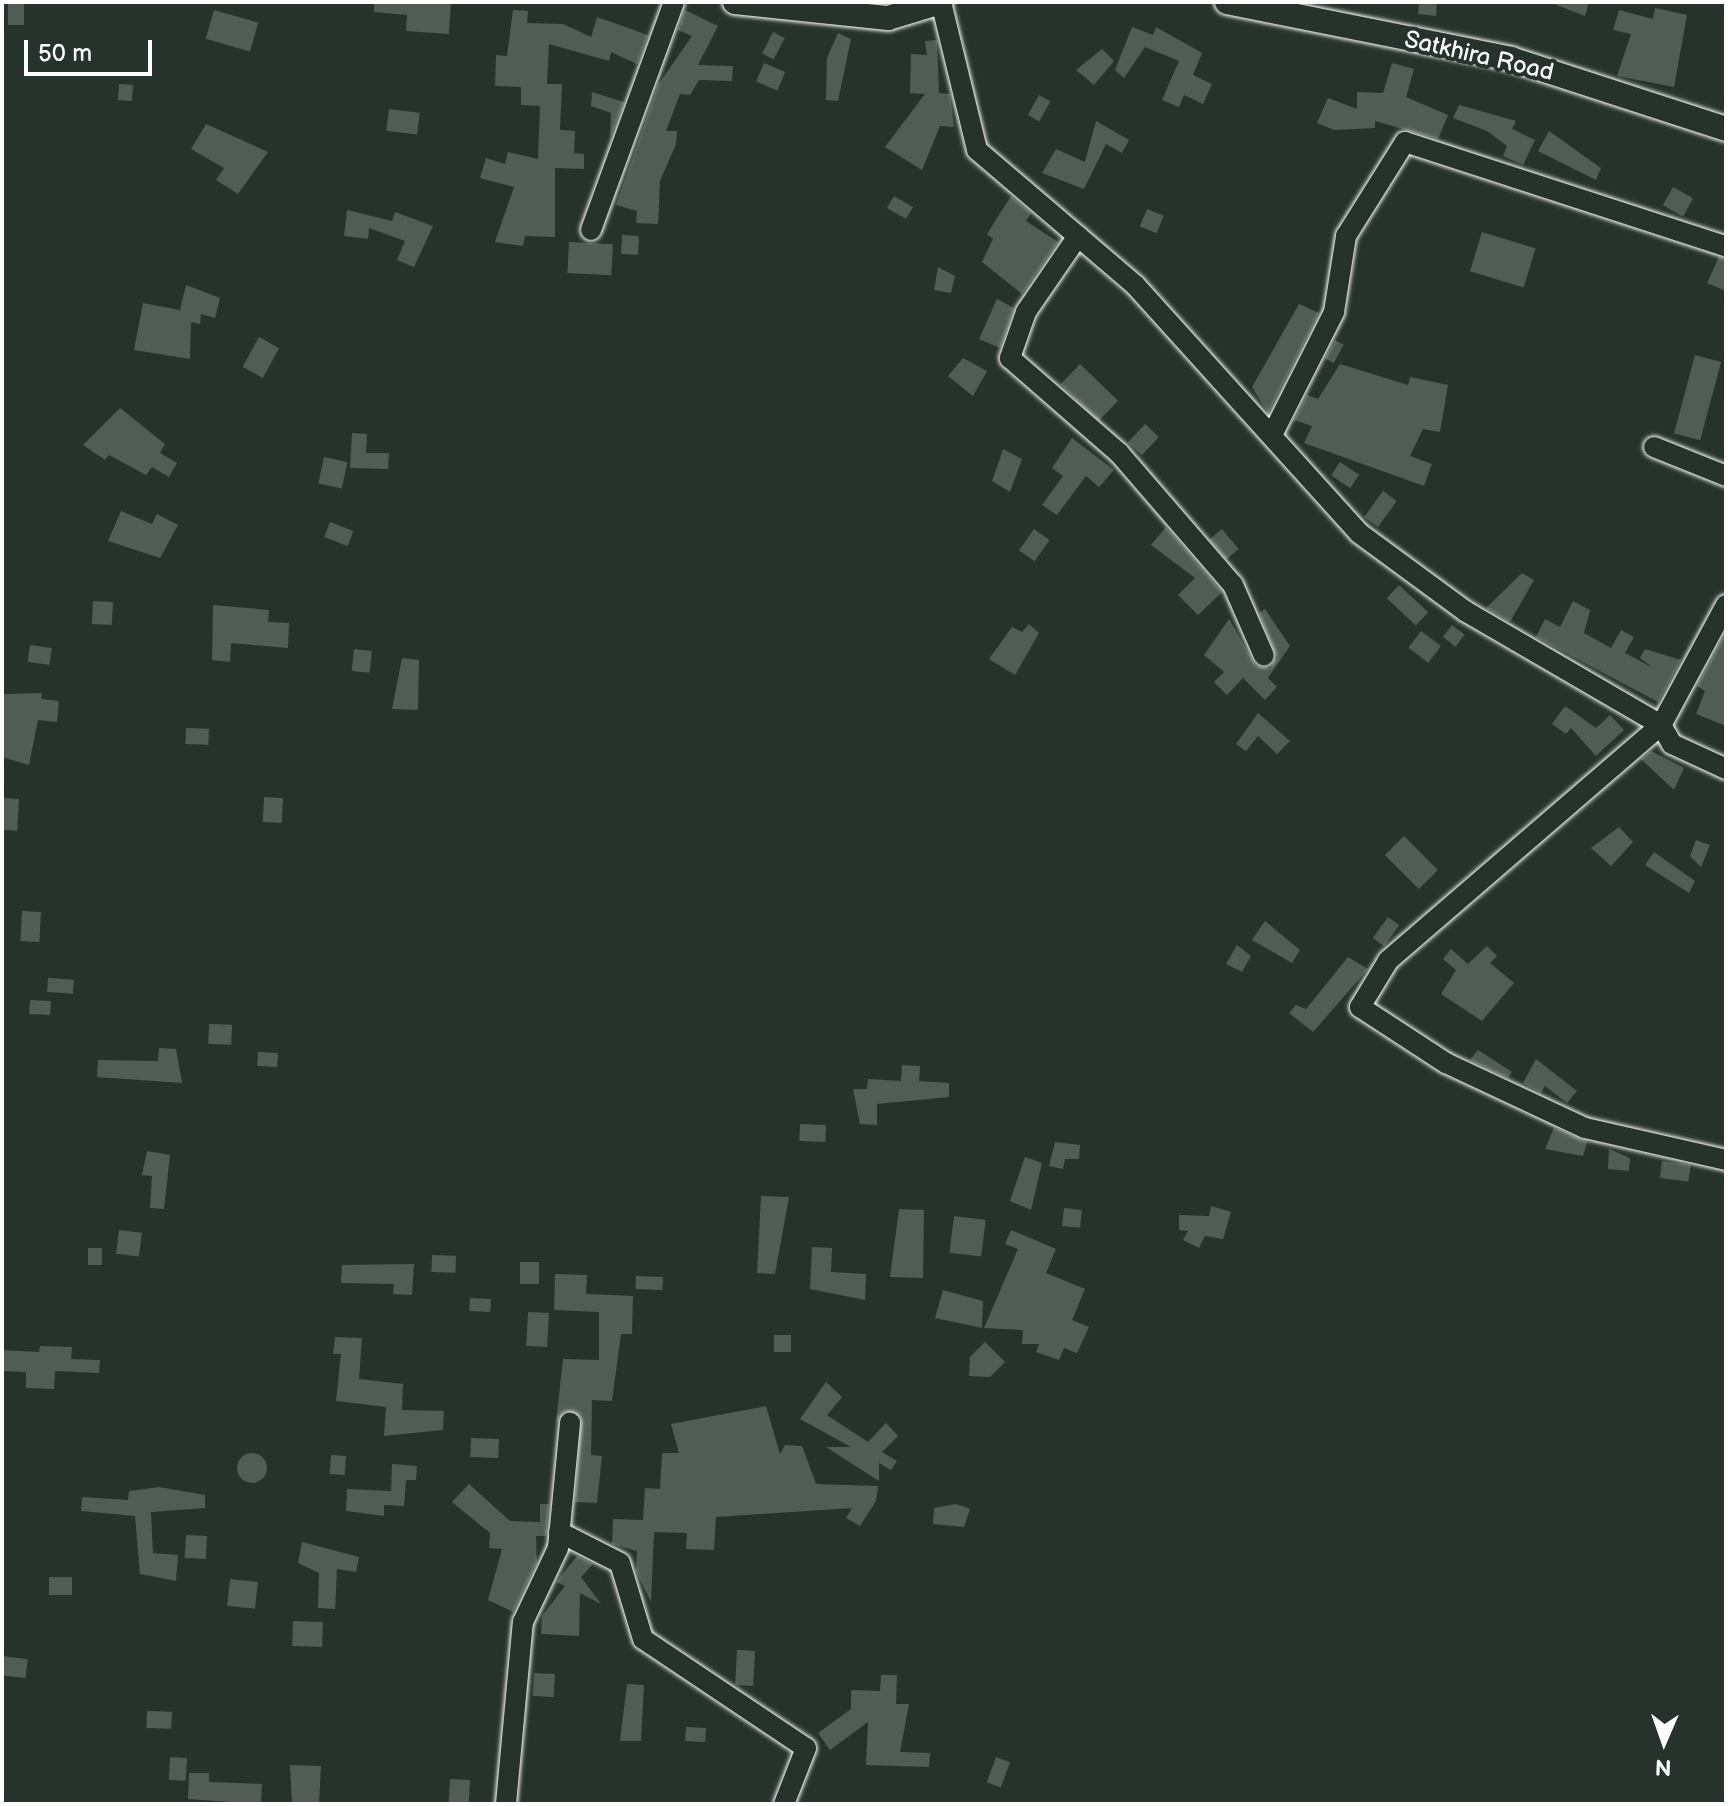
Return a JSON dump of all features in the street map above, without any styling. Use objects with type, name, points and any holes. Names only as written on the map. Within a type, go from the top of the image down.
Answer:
[{"type":"main road","points":[[735,2],[888,18],[941,2]]},
{"type":"main road","name":"Satkhira Road","points":[[1227,2],[1511,59],[1726,129]]},
{"type":"street","points":[[591,230],[674,2]]},
{"type":"street","points":[[941,2],[977,150],[1135,285],[1371,542],[1465,611],[1661,725],[1672,744],[1726,769]]},
{"type":"street","points":[[1272,435],[1334,312],[1346,236],[1405,142],[1726,246]]},
{"type":"street","points":[[1078,236],[1026,312],[1010,358],[1119,453],[1233,585],[1264,656]]},
{"type":"street","points":[[1654,447],[1726,476]]},
{"type":"street","points":[[1726,605],[1661,725],[1388,961],[1360,1007],[1446,1063],[1585,1128],[1726,1160]]},
{"type":"street","points":[[506,1804],[523,1622],[559,1532],[570,1423]]},
{"type":"street","points":[[559,1532],[620,1563],[643,1639],[806,1748],[784,1804]]},
{"type":"building","points":[[8,2],[24,2],[24,25],[8,25]]},
{"type":"building","points":[[374,2],[451,2],[449,34],[406,31],[407,15],[374,12]]},
{"type":"building","points":[[1419,2],[1437,2],[1436,16],[1418,14]]},
{"type":"building","points":[[1549,2],[1589,2],[1585,16]]},
{"type":"building","points":[[1655,8],[1687,15],[1674,87],[1617,76],[1631,34],[1613,30],[1619,10],[1653,19]]},
{"type":"building","points":[[214,10],[258,23],[250,52],[206,39]]},
{"type":"building","points":[[513,10],[528,11],[527,23],[563,24],[591,37],[597,17],[648,35],[637,64],[611,52],[609,61],[549,44],[547,84],[562,84],[560,130],[575,131],[574,153],[584,154],[584,169],[555,168],[555,237],[525,236],[523,246],[495,242],[514,187],[480,178],[486,158],[505,164],[508,152],[538,159],[540,106],[521,105],[521,87],[495,86],[496,55],[507,56]]},
{"type":"building","points":[[685,10],[718,26],[698,65],[733,66],[732,81],[699,80],[690,95],[680,94],[666,131],[677,131],[676,144],[660,181],[658,224],[636,223],[637,211],[616,205],[658,85],[692,36],[678,30]]},
{"type":"building","points":[[1132,27],[1153,35],[1156,27],[1202,53],[1193,75],[1212,84],[1203,104],[1184,95],[1179,107],[1162,100],[1179,61],[1145,47],[1124,78],[1115,70]]},
{"type":"building","points":[[773,32],[785,38],[774,59],[762,53]]},
{"type":"building","points":[[838,33],[851,39],[838,101],[826,100],[827,58]]},
{"type":"building","points":[[937,40],[939,93],[950,94],[954,127],[940,126],[922,170],[885,147],[925,94],[910,93],[911,54],[927,55],[925,41]]},
{"type":"building","points":[[1102,49],[1114,61],[1094,85],[1076,70]]},
{"type":"building","points":[[764,63],[785,72],[777,90],[756,81]]},
{"type":"building","points":[[1392,63],[1414,69],[1406,97],[1448,115],[1438,139],[1375,121],[1375,128],[1334,130],[1317,123],[1328,98],[1357,109],[1357,92],[1383,93]]},
{"type":"building","points":[[119,84],[133,85],[132,101],[118,100]]},
{"type":"building","points":[[592,92],[624,102],[610,138],[611,113],[591,106]]},
{"type":"building","points":[[1039,95],[1050,101],[1039,121],[1028,115]]},
{"type":"building","points":[[1459,105],[1516,121],[1512,129],[1535,140],[1523,165],[1503,156],[1507,146],[1487,131],[1453,118]]},
{"type":"building","points":[[389,109],[420,113],[417,135],[386,131]]},
{"type":"building","points":[[1096,121],[1129,140],[1122,153],[1106,144],[1084,189],[1042,173],[1056,149],[1085,162]]},
{"type":"building","points":[[206,124],[268,152],[238,194],[216,180],[224,168],[191,149]]},
{"type":"building","points":[[1549,131],[1601,168],[1596,180],[1538,151]]},
{"type":"building","points":[[1673,187],[1693,198],[1683,217],[1663,205]]},
{"type":"building","points":[[894,196],[913,207],[906,219],[887,208]]},
{"type":"building","points":[[1011,196],[1031,213],[1026,221],[1058,242],[1022,294],[982,262],[993,239],[987,234]]},
{"type":"building","points":[[1147,209],[1164,216],[1157,233],[1140,227]]},
{"type":"building","points":[[347,210],[392,221],[395,212],[433,226],[414,267],[397,260],[405,241],[369,228],[368,239],[344,236]]},
{"type":"building","points":[[1482,232],[1536,248],[1524,288],[1470,271]]},
{"type":"building","points":[[622,235],[639,236],[638,255],[621,254]]},
{"type":"building","points":[[569,242],[613,244],[611,275],[567,273]]},
{"type":"building","points":[[1719,257],[1726,259],[1726,291],[1707,283]]},
{"type":"building","points":[[938,267],[955,276],[951,293],[934,290]]},
{"type":"building","points":[[186,285],[220,298],[215,318],[201,314],[200,324],[191,322],[190,359],[134,350],[143,303],[180,310]]},
{"type":"building","points":[[997,299],[1014,308],[1000,348],[979,339]]},
{"type":"building","points":[[1299,304],[1319,313],[1268,413],[1252,387]]},
{"type":"building","points":[[259,337],[279,348],[263,378],[243,367]]},
{"type":"building","points":[[1335,340],[1344,345],[1334,363],[1325,358]]},
{"type":"building","points":[[1695,355],[1721,362],[1700,440],[1674,433]]},
{"type":"building","points":[[963,358],[987,371],[973,396],[948,376]]},
{"type":"building","points":[[1080,364],[1118,401],[1099,421],[1061,384]]},
{"type":"building","points":[[1340,364],[1408,385],[1410,377],[1448,385],[1440,432],[1423,429],[1410,456],[1432,464],[1424,486],[1304,443],[1312,426],[1294,420],[1307,395],[1318,399]]},
{"type":"building","points":[[120,408],[165,444],[160,453],[177,463],[169,477],[152,467],[146,475],[109,455],[105,460],[83,445]]},
{"type":"building","points":[[1145,424],[1159,437],[1142,455],[1128,442]]},
{"type":"building","points":[[352,433],[367,434],[366,453],[389,453],[388,469],[350,468]]},
{"type":"building","points":[[1072,438],[1114,470],[1099,487],[1086,476],[1057,515],[1042,505],[1063,476],[1052,468]]},
{"type":"building","points":[[1003,449],[1022,459],[1010,492],[992,481]]},
{"type":"building","points":[[324,457],[347,462],[342,488],[318,483]]},
{"type":"building","points":[[1340,462],[1359,475],[1350,488],[1331,475]]},
{"type":"building","points":[[1383,491],[1397,501],[1378,527],[1364,517]]},
{"type":"building","points":[[121,511],[152,524],[157,514],[178,525],[160,558],[108,541]]},
{"type":"building","points":[[330,522],[353,531],[348,546],[324,537]]},
{"type":"building","points":[[1166,527],[1222,592],[1198,615],[1178,595],[1195,578],[1151,545]]},
{"type":"building","points":[[1034,529],[1050,540],[1035,561],[1019,550]]},
{"type":"building","points":[[1222,529],[1239,549],[1226,559],[1210,539]]},
{"type":"building","points":[[1522,573],[1534,580],[1510,622],[1486,608]]},
{"type":"building","points":[[1399,585],[1428,612],[1416,625],[1387,598]]},
{"type":"building","points":[[93,601],[113,602],[112,625],[92,624]]},
{"type":"building","points":[[1573,601],[1590,610],[1584,633],[1611,648],[1621,630],[1634,637],[1625,653],[1653,668],[1640,658],[1645,649],[1681,660],[1658,702],[1536,637],[1545,619],[1560,627]]},
{"type":"building","points":[[213,605],[269,610],[268,622],[289,623],[288,648],[231,643],[230,662],[212,660]]},
{"type":"building","points":[[1265,609],[1290,646],[1268,678],[1277,687],[1265,700],[1243,678],[1227,695],[1214,682],[1224,672],[1204,655],[1229,619],[1256,666],[1270,668],[1277,657],[1259,613]]},
{"type":"building","points":[[1029,624],[1039,633],[1015,675],[989,659],[1012,627],[1022,632]]},
{"type":"building","points":[[1452,625],[1465,635],[1455,647],[1443,637]]},
{"type":"building","points":[[1421,631],[1441,646],[1428,663],[1408,648]]},
{"type":"building","points":[[1726,632],[1726,726],[1696,714],[1705,691],[1697,686]]},
{"type":"building","points":[[30,645],[52,648],[49,665],[28,662]]},
{"type":"building","points":[[354,649],[372,651],[370,673],[352,671]]},
{"type":"building","points":[[402,658],[419,660],[418,710],[392,709]]},
{"type":"building","points":[[42,693],[41,699],[59,701],[57,722],[38,720],[29,765],[2,757],[2,694]]},
{"type":"building","points":[[1565,706],[1596,728],[1610,715],[1624,730],[1596,756],[1571,728],[1566,734],[1552,724]]},
{"type":"building","points":[[1258,713],[1290,741],[1277,754],[1258,736],[1246,751],[1236,744]]},
{"type":"building","points":[[186,728],[209,729],[208,745],[185,744]]},
{"type":"building","points":[[1651,751],[1684,768],[1674,790],[1641,759]]},
{"type":"building","points":[[264,797],[283,798],[282,823],[263,822]]},
{"type":"building","points":[[2,798],[19,799],[17,831],[2,830]]},
{"type":"building","points":[[1619,827],[1633,842],[1611,866],[1591,848]]},
{"type":"building","points":[[1404,836],[1438,870],[1419,889],[1385,855]]},
{"type":"building","points":[[1696,840],[1710,845],[1701,867],[1690,856]]},
{"type":"building","points":[[1654,852],[1695,881],[1689,893],[1645,865]]},
{"type":"building","points":[[22,911],[41,912],[39,942],[20,941]]},
{"type":"building","points":[[1388,917],[1399,925],[1384,946],[1373,938]]},
{"type":"building","points":[[1265,921],[1300,950],[1292,963],[1252,940]]},
{"type":"building","points":[[1237,945],[1251,956],[1242,972],[1226,964]]},
{"type":"building","points":[[1487,946],[1497,956],[1490,963],[1514,983],[1482,1021],[1441,994],[1456,970],[1443,959],[1451,949],[1468,964]]},
{"type":"building","points":[[1348,957],[1368,969],[1313,1032],[1289,1013],[1296,1005],[1306,1009]]},
{"type":"building","points":[[48,978],[74,980],[73,994],[47,992]]},
{"type":"building","points":[[30,1000],[51,1001],[50,1015],[29,1014]]},
{"type":"building","points":[[209,1024],[232,1025],[231,1045],[208,1044]]},
{"type":"building","points":[[159,1048],[176,1049],[182,1083],[97,1077],[98,1060],[158,1061]]},
{"type":"building","points":[[1478,1050],[1512,1072],[1508,1078],[1470,1060]]},
{"type":"building","points":[[258,1052],[278,1053],[277,1067],[257,1066]]},
{"type":"building","points":[[1536,1059],[1577,1091],[1567,1103],[1545,1086],[1541,1093],[1523,1083]]},
{"type":"building","points":[[902,1065],[920,1066],[919,1081],[949,1083],[949,1097],[877,1104],[877,1125],[860,1124],[853,1089],[867,1089],[868,1079],[901,1081]]},
{"type":"building","points":[[800,1124],[826,1125],[825,1142],[799,1141]]},
{"type":"building","points":[[1554,1128],[1587,1142],[1583,1156],[1545,1149]]},
{"type":"building","points":[[1055,1142],[1080,1145],[1079,1159],[1065,1159],[1063,1169],[1049,1166]]},
{"type":"building","points":[[1609,1149],[1630,1158],[1629,1171],[1608,1169]]},
{"type":"building","points":[[147,1151],[170,1155],[164,1209],[150,1208],[152,1176],[142,1175]]},
{"type":"building","points":[[1025,1157],[1042,1163],[1031,1210],[1010,1201]]},
{"type":"building","points":[[1662,1161],[1691,1165],[1688,1182],[1660,1178]]},
{"type":"building","points":[[761,1196],[789,1197],[775,1274],[757,1273]]},
{"type":"building","points":[[1211,1206],[1231,1212],[1223,1239],[1205,1236],[1199,1248],[1183,1240],[1188,1231],[1179,1230],[1179,1215],[1209,1216]]},
{"type":"building","points":[[1064,1208],[1082,1210],[1080,1228],[1062,1226]]},
{"type":"building","points":[[899,1209],[924,1210],[923,1278],[890,1277]]},
{"type":"building","points":[[954,1216],[986,1220],[981,1257],[949,1253]]},
{"type":"building","points":[[119,1230],[142,1233],[139,1257],[116,1254]]},
{"type":"building","points":[[1011,1230],[1056,1249],[1046,1273],[1085,1289],[1072,1320],[1089,1327],[1077,1353],[1064,1348],[1059,1360],[1036,1352],[1039,1344],[1022,1344],[1023,1330],[984,1328],[1018,1249],[1005,1244]]},
{"type":"building","points":[[812,1247],[832,1248],[831,1272],[866,1274],[865,1300],[810,1289]]},
{"type":"building","points":[[88,1248],[102,1248],[102,1265],[88,1265]]},
{"type":"building","points":[[432,1255],[456,1256],[455,1273],[431,1272]]},
{"type":"building","points":[[520,1262],[539,1262],[539,1284],[520,1284]]},
{"type":"building","points":[[414,1264],[412,1295],[393,1294],[394,1284],[341,1283],[342,1265]]},
{"type":"building","points":[[555,1274],[587,1275],[586,1294],[633,1296],[632,1334],[621,1334],[612,1401],[592,1400],[591,1455],[602,1456],[597,1503],[575,1502],[581,1417],[565,1411],[556,1423],[563,1359],[599,1360],[599,1312],[554,1310]]},
{"type":"building","points":[[636,1276],[663,1277],[663,1290],[636,1289]]},
{"type":"building","points":[[943,1290],[983,1301],[982,1328],[935,1318]]},
{"type":"building","points":[[470,1298],[491,1299],[490,1312],[469,1311]]},
{"type":"building","points":[[528,1312],[549,1313],[547,1347],[526,1346]]},
{"type":"building","points":[[774,1335],[791,1335],[791,1352],[774,1352]]},
{"type":"building","points":[[335,1337],[362,1338],[359,1379],[403,1384],[402,1410],[444,1411],[443,1430],[384,1436],[386,1407],[336,1401],[341,1354],[333,1354]]},
{"type":"building","points":[[985,1342],[1005,1362],[990,1377],[969,1376],[970,1357]]},
{"type":"building","points":[[40,1346],[72,1347],[71,1359],[100,1360],[99,1373],[55,1371],[54,1389],[26,1388],[26,1372],[2,1371],[2,1350],[39,1352]]},
{"type":"building","points":[[826,1382],[842,1397],[827,1415],[868,1442],[886,1423],[898,1436],[882,1452],[897,1461],[891,1470],[879,1463],[879,1481],[826,1447],[851,1447],[800,1419]]},
{"type":"building","points":[[766,1406],[780,1454],[785,1445],[802,1446],[816,1484],[878,1486],[876,1501],[860,1526],[846,1518],[852,1508],[716,1517],[714,1550],[686,1549],[687,1533],[654,1532],[651,1602],[636,1571],[637,1551],[612,1544],[613,1519],[643,1520],[645,1488],[660,1489],[662,1453],[679,1453],[671,1424]]},
{"type":"building","points":[[471,1438],[499,1439],[498,1458],[470,1457]]},
{"type":"building","points":[[252,1453],[263,1457],[267,1468],[263,1479],[252,1483],[241,1479],[237,1468],[241,1457]]},
{"type":"building","points":[[331,1455],[346,1456],[345,1475],[330,1474]]},
{"type":"building","points":[[392,1464],[417,1466],[416,1480],[406,1480],[404,1506],[384,1505],[384,1516],[346,1511],[347,1489],[391,1491]]},
{"type":"building","points":[[469,1484],[510,1521],[540,1522],[540,1504],[549,1504],[546,1536],[536,1536],[537,1562],[513,1612],[488,1600],[502,1549],[489,1548],[490,1533],[452,1502]]},
{"type":"building","points":[[159,1487],[205,1495],[205,1508],[151,1512],[153,1553],[178,1555],[176,1581],[140,1574],[135,1516],[81,1511],[82,1497],[128,1500],[129,1491]]},
{"type":"building","points":[[956,1504],[970,1509],[964,1527],[933,1524],[934,1508]]},
{"type":"building","points":[[186,1535],[207,1536],[206,1559],[185,1558]]},
{"type":"building","points":[[302,1542],[359,1557],[356,1572],[337,1569],[335,1609],[318,1608],[319,1573],[298,1563]]},
{"type":"building","points":[[577,1556],[593,1564],[581,1577],[601,1604],[580,1593],[579,1636],[541,1634],[542,1616],[565,1586],[556,1582]]},
{"type":"building","points":[[49,1577],[72,1577],[72,1595],[49,1595]]},
{"type":"building","points":[[230,1579],[258,1582],[255,1609],[227,1606]]},
{"type":"building","points":[[293,1621],[323,1622],[322,1647],[292,1646]]},
{"type":"building","points":[[737,1650],[755,1651],[753,1686],[735,1685]]},
{"type":"building","points":[[2,1656],[28,1659],[25,1678],[2,1675]]},
{"type":"building","points":[[534,1673],[555,1674],[554,1697],[533,1696]]},
{"type":"building","points":[[881,1675],[897,1675],[896,1704],[909,1704],[900,1752],[930,1753],[929,1767],[866,1765],[868,1722],[830,1750],[818,1733],[851,1709],[851,1690],[880,1691]]},
{"type":"building","points":[[627,1684],[644,1685],[641,1741],[620,1741]]},
{"type":"building","points":[[147,1711],[172,1712],[171,1729],[146,1728]]},
{"type":"building","points":[[686,1727],[706,1728],[705,1742],[685,1741]]},
{"type":"building","points":[[170,1757],[187,1758],[186,1781],[169,1780]]},
{"type":"building","points":[[996,1757],[1010,1762],[1001,1788],[987,1782]]},
{"type":"building","points":[[290,1765],[321,1766],[319,1804],[292,1804]]},
{"type":"building","points":[[189,1773],[209,1773],[209,1782],[262,1784],[261,1804],[188,1799]]},
{"type":"building","points":[[450,1779],[470,1780],[469,1804],[449,1804]]}]
